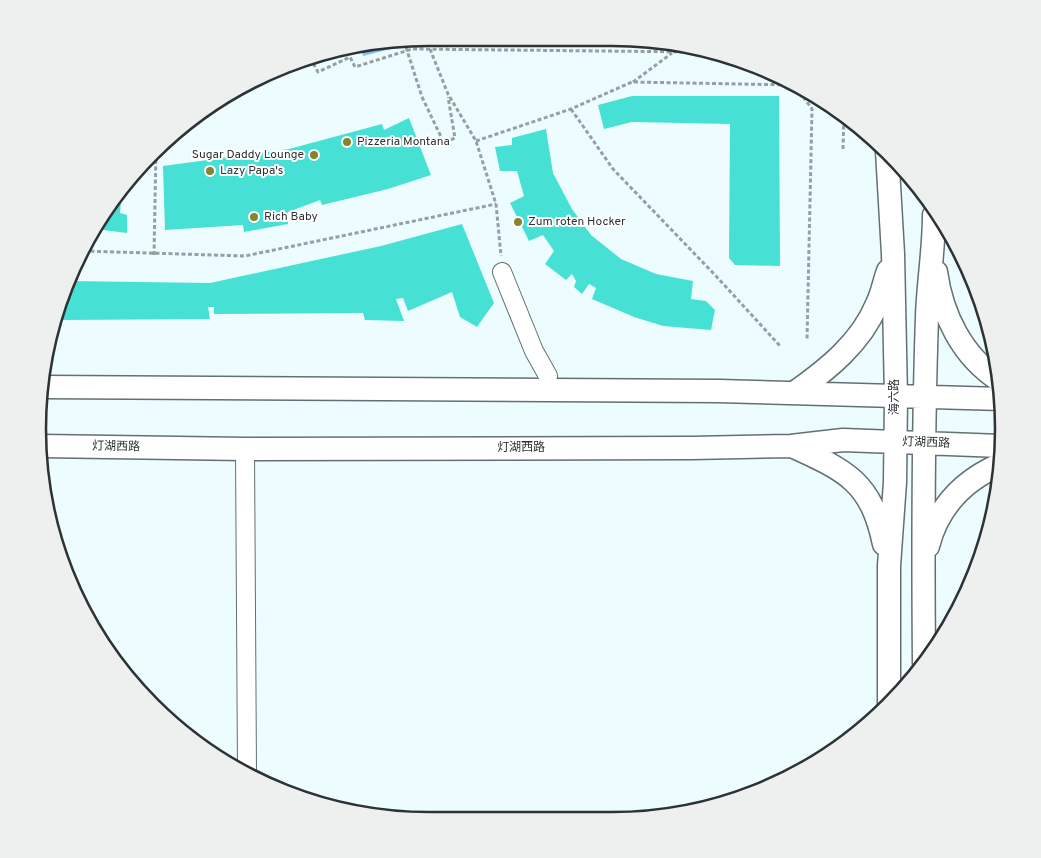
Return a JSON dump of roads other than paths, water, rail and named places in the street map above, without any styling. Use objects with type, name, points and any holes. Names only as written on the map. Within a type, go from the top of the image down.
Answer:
[{"type":"main road","name":"海六路","points":[[888,163],[893,254],[896,397],[896,442],[889,566],[889,693]]},
{"type":"main road","points":[[934,223],[934,252],[939,290],[949,320],[965,349],[983,370],[990,375]]},
{"type":"main road","points":[[924,651],[924,398],[928,285],[934,252]]},
{"type":"main road","points":[[794,393],[837,360],[857,336],[877,305],[893,254]]},
{"type":"main road","points":[[49,387],[794,393],[993,399]]},
{"type":"main road","name":"灯湖西路","points":[[47,446],[245,449],[791,446],[843,440],[994,446]]},
{"type":"main road","points":[[791,446],[827,462],[851,477],[869,498],[878,518],[889,566]]},
{"type":"main road","points":[[923,569],[933,527],[951,499],[978,474],[992,468]]},
{"type":"street","points":[[502,272],[534,351],[548,376]]},
{"type":"street","points":[[245,449],[247,765]]},
{"type":"water","points":[[393,48],[363,56],[362,53]]},
{"type":"place","name":"Pizzeria Montana","points":[[347,142]]},
{"type":"place","name":"Sugar Daddy Lounge","points":[[314,155]]},
{"type":"place","name":"Lazy Papa's","points":[[210,171]]},
{"type":"place","name":"Rich Baby","points":[[254,217]]},
{"type":"place","name":"Zum roten Hocker","points":[[518,222]]}]
